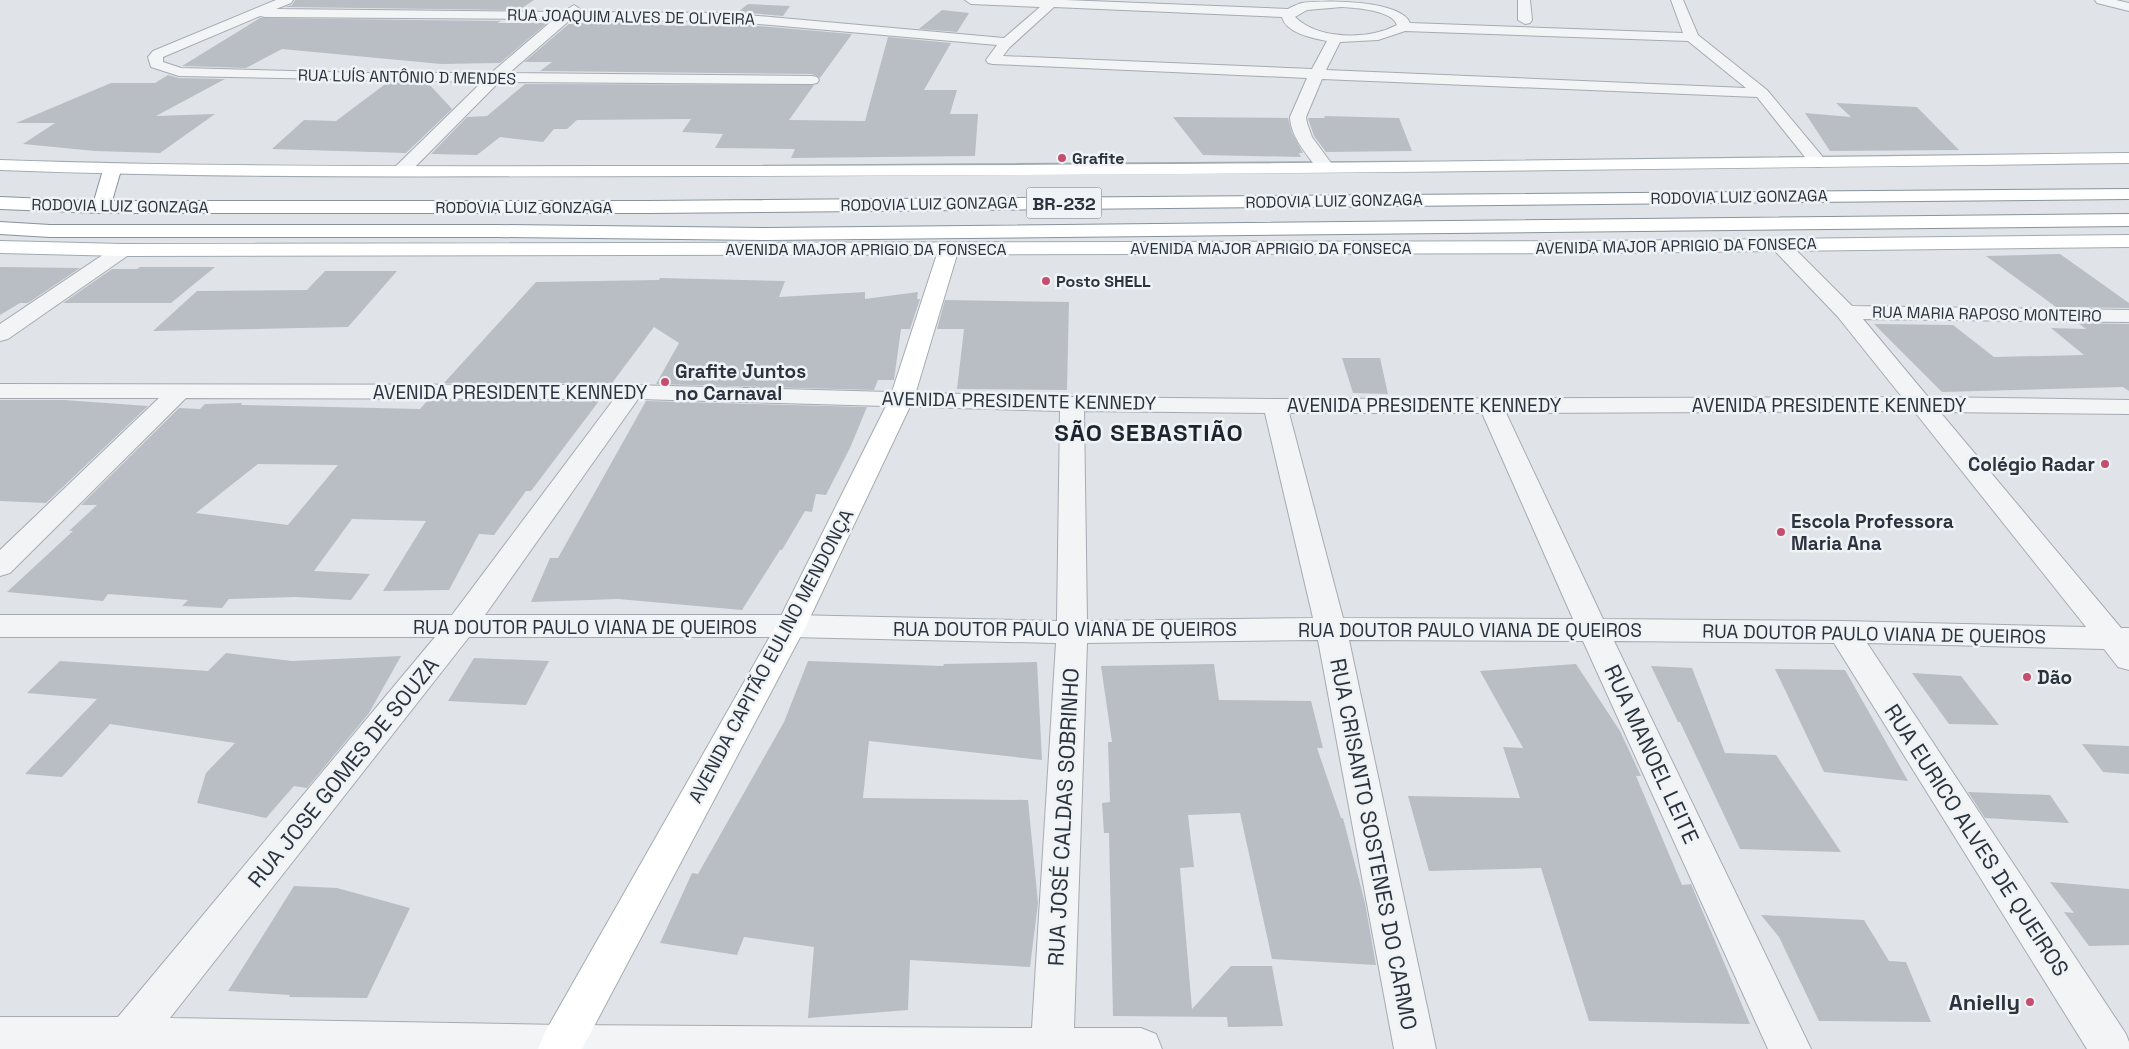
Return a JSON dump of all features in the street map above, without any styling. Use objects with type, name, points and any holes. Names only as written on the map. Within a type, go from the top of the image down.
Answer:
[{"type":"main road","name":"BR-232","points":[[112,170],[1038,171],[1325,166],[2129,158]]},
{"type":"main road","points":[[0,165],[112,170],[101,207]]},
{"type":"main road","name":"RODOVIA LUIZ GONZAGA","points":[[0,203],[101,207],[649,207],[2129,194]]},
{"type":"main road","name":"RODOVIA LUIZ GONZAGA","points":[[0,228],[50,231],[353,232],[603,230],[767,234],[2129,220]]},
{"type":"main road","name":"AVENIDA MAJOR APRIGIO DA FONSECA","points":[[0,247],[123,250],[412,250],[1780,245],[2129,241]]},
{"type":"main road","name":"AVENIDA CAPITÃO EULINO MENDONÇA","points":[[560,1048],[791,626],[902,398],[949,248]]},
{"type":"street","name":"RUA LUÍS ANTÔNIO D MENDES","points":[[287,0],[254,12],[158,54],[155,57],[156,64],[179,72],[494,78],[812,80]]},
{"type":"street","points":[[401,171],[494,78],[587,0]]},
{"type":"street","points":[[971,0],[1049,6],[1291,18],[1304,6],[1330,2],[1369,3],[1401,22],[1689,32]]},
{"type":"street","points":[[1524,0],[1526,20]]},
{"type":"street","points":[[1677,0],[1689,32],[1762,93],[1818,162]]},
{"type":"street","points":[[2101,0],[2129,7]]},
{"type":"street","points":[[1401,22],[1398,32],[1379,37],[1336,37],[1301,29],[1291,18],[1191,5],[1049,6],[1008,42],[993,60],[1762,93]]},
{"type":"street","name":"RUA JOAQUIM ALVES DE OLIVEIRA","points":[[254,12],[682,15],[764,19],[1008,42]]},
{"type":"street","points":[[1401,22],[1526,20],[1689,32]]},
{"type":"street","points":[[1325,166],[1298,123],[1316,75],[1336,37]]},
{"type":"street","points":[[1780,245],[1846,312],[2123,645]]},
{"type":"street","points":[[0,334],[123,250]]},
{"type":"street","name":"RUA MARIA RAPOSO MONTEIRO","points":[[1846,312],[2129,316]]},
{"type":"street","name":"AVENIDA PRESIDENTE KENNEDY","points":[[0,390],[631,392],[1072,404],[1275,406],[1921,404],[2129,407]]},
{"type":"street","points":[[0,566],[180,391]]},
{"type":"street","name":"RUA JOSE GOMES DE SOUZA","points":[[123,1044],[460,627],[631,392]]},
{"type":"street","name":"RUA JOSÉ CALDAS SOBRINHO","points":[[1052,1048],[1072,632],[1072,404]]},
{"type":"street","name":"RUA MANOEL LEITE","points":[[1490,404],[1593,630],[1790,1049]]},
{"type":"street","name":"RUA CRISANTO SOSTENES DO CARMO","points":[[1275,406],[1331,629],[1415,1049]]},
{"type":"street","name":"RUA DOUTOR PAULO VIANA DE QUEIROS","points":[[0,626],[791,626],[1072,632],[1331,629],[1844,632],[2123,645]]},
{"type":"street","name":"RUA EURICO ALVES DE QUEIROS","points":[[1844,632],[2111,1049]]},
{"type":"street","points":[[0,1038],[123,1044],[560,1048],[1142,1049]]},
{"type":"building","points":[[295,0],[534,0],[519,10],[285,7],[292,5]]},
{"type":"building","points":[[748,4],[790,6],[783,16],[738,12]]},
{"type":"building","points":[[942,10],[969,13],[957,32],[919,29]]},
{"type":"building","points":[[260,18],[547,23],[500,63],[441,64],[282,49],[246,68],[182,66]]},
{"type":"building","points":[[662,22],[660,25],[721,26],[725,23],[852,34],[820,78],[812,74],[540,71],[552,62],[524,62],[570,23]]},
{"type":"building","points":[[888,37],[951,43],[924,90],[957,90],[950,114],[978,114],[975,156],[791,158],[795,149],[715,148],[723,134],[682,132],[691,119],[577,120],[567,129],[554,129],[543,142],[500,137],[477,155],[431,154],[467,117],[487,116],[525,84],[814,85],[789,120],[865,121]]},
{"type":"building","points":[[168,75],[179,78],[225,79],[156,116],[215,114],[160,153],[95,151],[23,144],[55,123],[16,123],[111,83],[155,83]]},
{"type":"building","points":[[388,82],[428,83],[452,109],[406,153],[272,149],[304,120],[336,121]]},
{"type":"building","points":[[1836,103],[1917,107],[1959,150],[1830,151],[1805,113],[1851,117]]},
{"type":"building","points":[[1324,116],[1399,118],[1412,151],[1326,152],[1314,136],[1308,118],[1325,118]]},
{"type":"building","points":[[1173,117],[1288,118],[1292,133],[1303,153],[1299,153],[1301,157],[1203,155]]},
{"type":"building","points":[[2060,254],[2129,303],[2129,308],[2056,307],[1986,256]]},
{"type":"building","points":[[0,267],[80,268],[28,303],[20,303],[0,315]]},
{"type":"building","points":[[140,267],[215,267],[171,303],[63,303],[112,269],[137,269]]},
{"type":"building","points":[[325,271],[397,271],[348,327],[153,331],[197,291],[307,290]]},
{"type":"building","points":[[660,278],[785,281],[779,297],[865,292],[865,299],[918,292],[917,299],[920,299],[910,329],[901,329],[894,380],[878,380],[874,390],[656,384],[679,343],[654,327],[612,383],[444,383],[536,282],[659,280]]},
{"type":"building","points":[[945,300],[1069,302],[1067,390],[957,389],[964,329],[937,329]]},
{"type":"building","points":[[2078,323],[2129,324],[2129,391],[2123,387],[1942,392],[1874,324],[1953,325],[1994,357],[2084,355],[2051,328],[2086,329]]},
{"type":"building","points":[[1342,358],[1380,358],[1388,394],[1353,393]]},
{"type":"building","points":[[0,400],[64,400],[148,406],[46,503],[0,501]]},
{"type":"building","points":[[428,400],[599,401],[531,491],[526,491],[494,535],[479,534],[449,590],[383,591],[426,521],[352,519],[314,571],[370,574],[351,600],[295,597],[229,599],[222,608],[182,606],[188,600],[108,594],[103,601],[7,592],[73,531],[69,531],[97,505],[81,505],[179,408],[200,409],[205,404],[242,403],[241,405],[420,409]],"holes":[[[258,464],[338,465],[288,525],[196,513]]]},
{"type":"building","points":[[646,401],[867,407],[850,448],[826,495],[816,494],[812,512],[805,511],[782,550],[780,550],[742,610],[618,599],[531,602],[550,558],[558,558]]},
{"type":"building","points":[[226,653],[292,661],[401,656],[369,713],[307,788],[294,786],[266,818],[197,803],[206,773],[235,743],[110,724],[62,777],[25,774],[97,699],[27,693],[60,661],[208,671]]},
{"type":"building","points":[[474,658],[549,661],[526,705],[448,701]]},
{"type":"building","points":[[808,661],[943,666],[944,664],[1037,662],[1042,760],[869,741],[863,798],[1028,800],[1038,903],[1030,967],[910,960],[908,1010],[808,1018],[814,947],[744,937],[737,955],[660,943],[692,873],[698,874],[784,722]]},
{"type":"building","points":[[1214,664],[1219,700],[1311,701],[1323,748],[1317,748],[1341,818],[1343,818],[1365,903],[1376,965],[1272,959],[1240,813],[1188,815],[1194,867],[1180,868],[1192,1009],[1231,966],[1272,966],[1283,1026],[1228,1027],[1227,1017],[1113,1016],[1109,833],[1104,833],[1102,803],[1110,802],[1108,742],[1112,742],[1101,666]]},
{"type":"building","points":[[1576,664],[1620,731],[1641,776],[1636,776],[1682,885],[1691,884],[1750,1024],[1589,1021],[1541,868],[1429,871],[1408,796],[1520,798],[1503,747],[1523,748],[1480,671]]},
{"type":"building","points":[[1651,666],[1692,668],[1725,753],[1776,755],[1841,852],[1740,849],[1680,722],[1678,722]]},
{"type":"building","points":[[1775,669],[1845,670],[1908,781],[1824,772]]},
{"type":"building","points":[[1912,673],[1961,676],[1999,725],[1949,724]]},
{"type":"building","points":[[2082,744],[2129,746],[2129,774],[2103,772]]},
{"type":"building","points":[[1968,792],[2050,795],[2069,823],[1985,818]]},
{"type":"building","points":[[2050,882],[2129,889],[2129,945],[2089,946],[2064,912],[2074,913]]},
{"type":"building","points":[[294,886],[337,888],[410,908],[367,998],[289,997],[290,995],[228,991]]},
{"type":"building","points":[[1761,915],[1864,920],[1889,961],[1906,962],[1931,1022],[1819,1021],[1779,937]]},
{"type":"place","name":"Grafite","points":[[1062,158]]},
{"type":"place","name":"Posto SHELL","points":[[1046,281]]},
{"type":"place","name":"Grafite Juntos no Carnaval","points":[[665,382]]},
{"type":"place","name":"Colégio Radar","points":[[2105,464]]},
{"type":"place","name":"Escola Professora Maria Ana","points":[[1781,532]]},
{"type":"place","name":"Dão","points":[[2027,677]]},
{"type":"place","name":"Anielly","points":[[2030,1002]]},
{"type":"district","name":"SÃO SEBASTIÃO","points":[[1149,432]]}]
